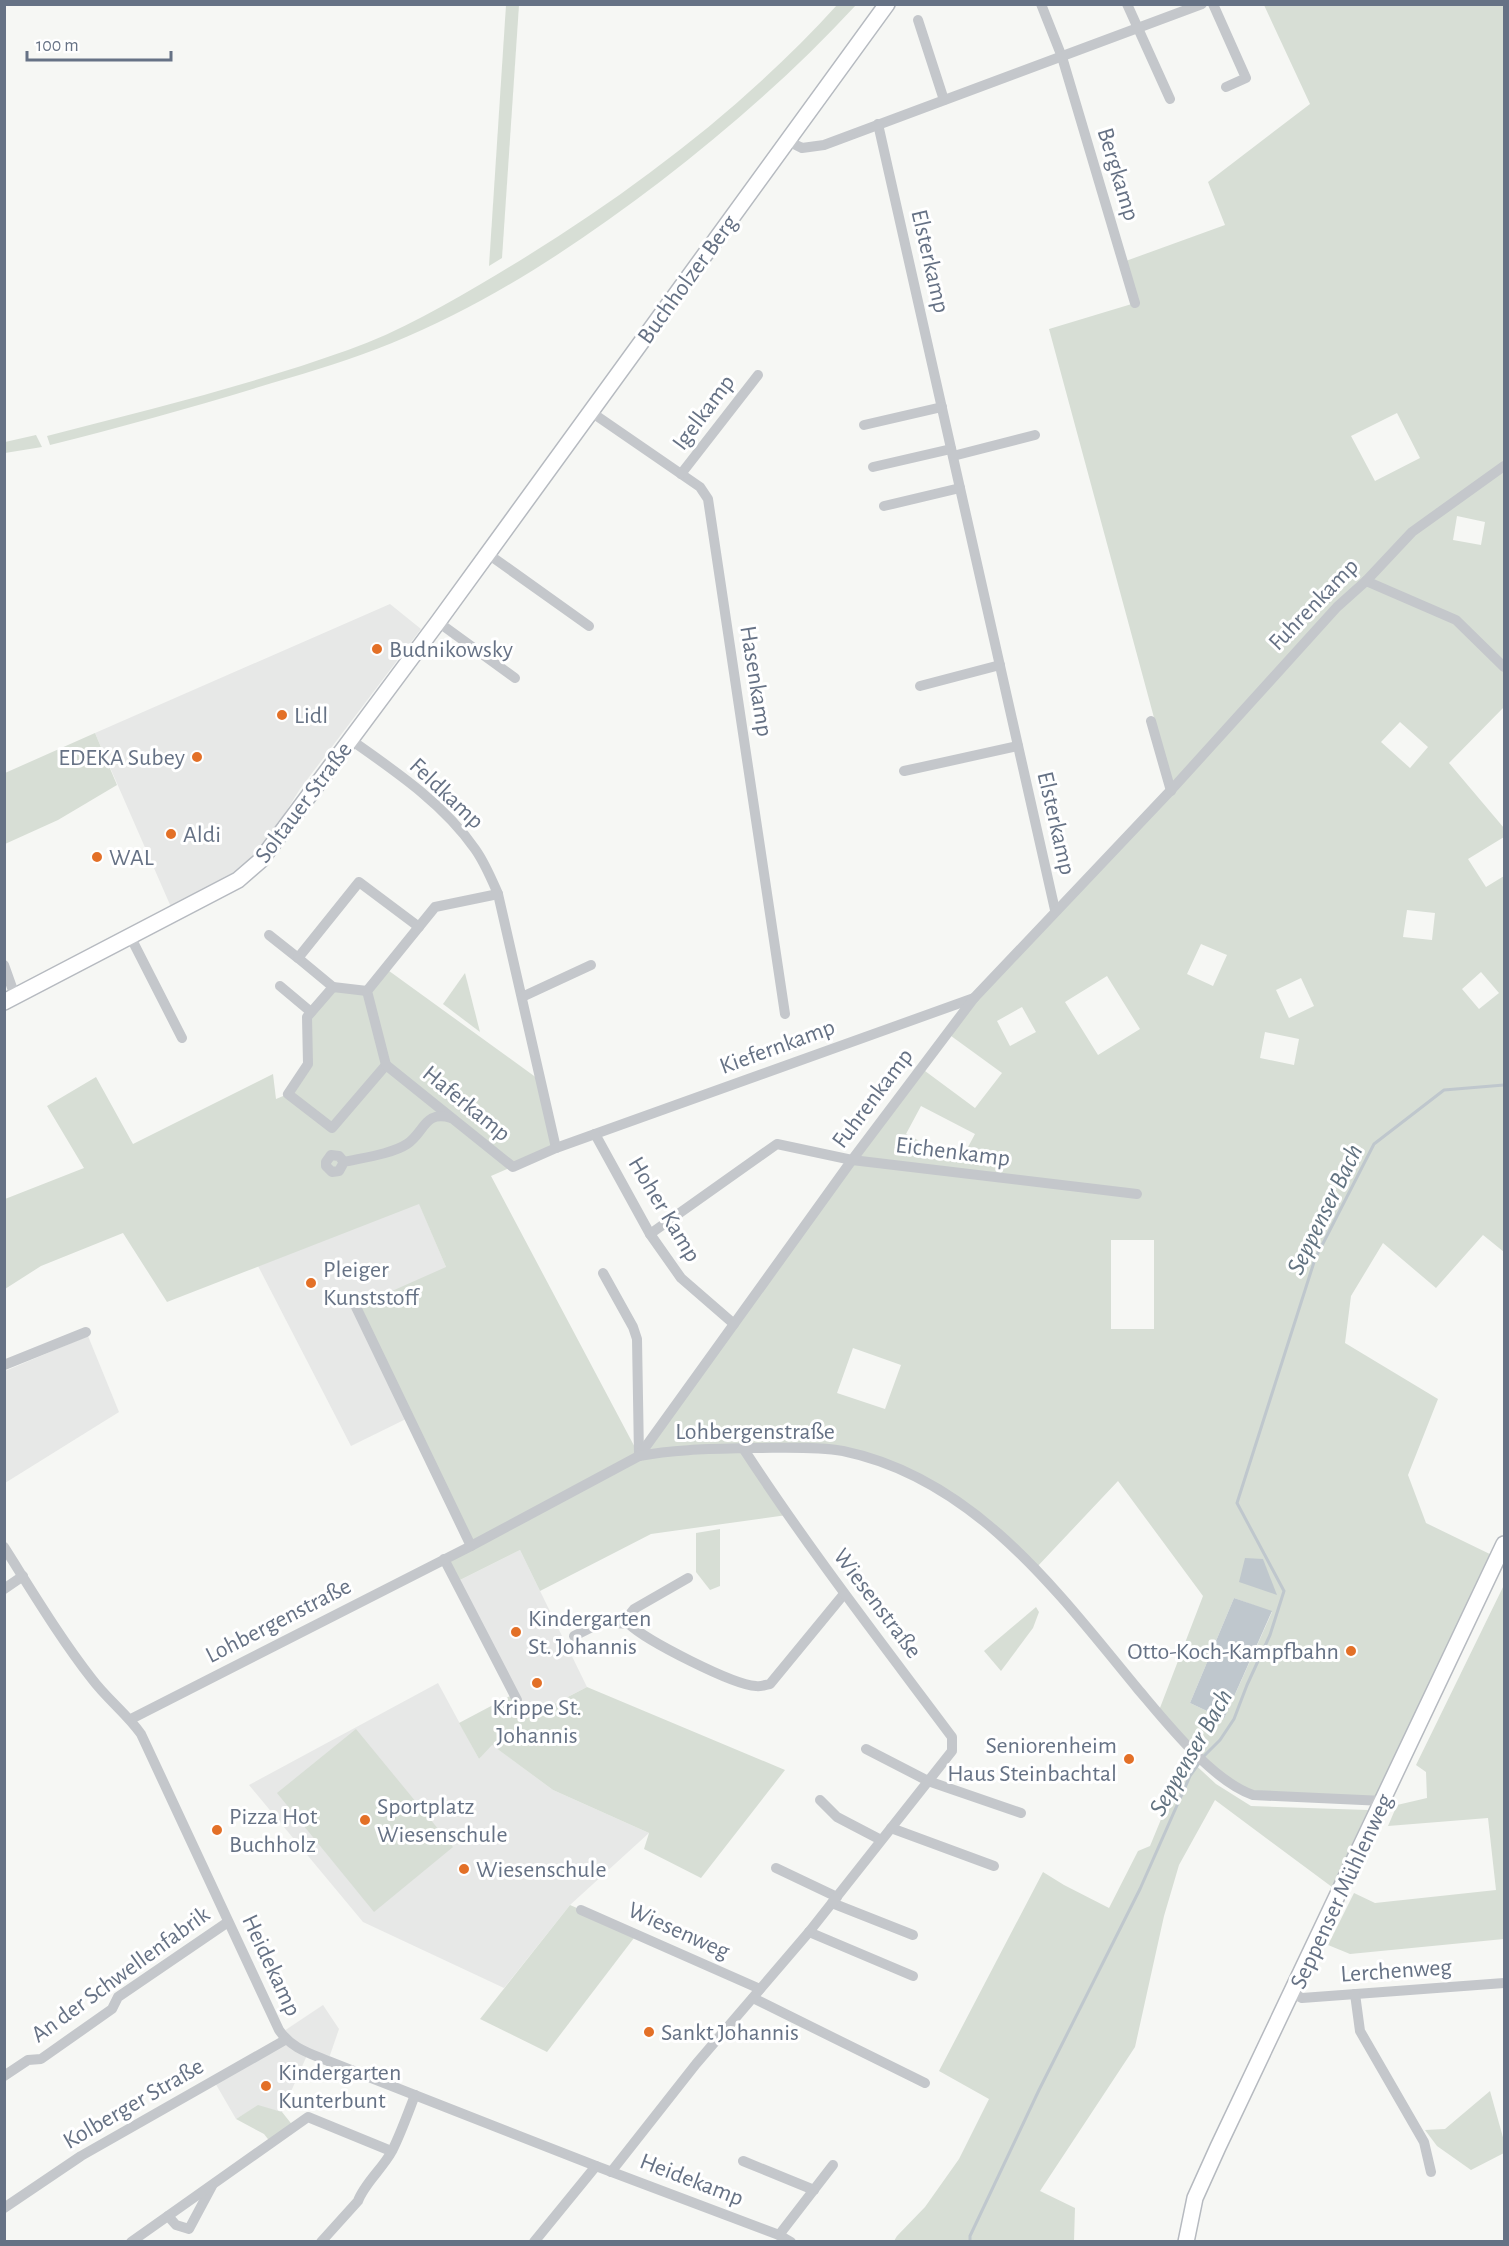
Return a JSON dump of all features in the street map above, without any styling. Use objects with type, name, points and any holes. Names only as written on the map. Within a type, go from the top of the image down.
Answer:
[{"type":"main road","name":"Buchholzer Berg","points":[[428,635],[887,4]]},
{"type":"main road","name":"Soltauer Straße","points":[[10,999],[248,872],[273,844],[428,635]]},
{"type":"main road","name":"Seppenser Mühlenweg","points":[[1186,2241],[1195,2198],[1504,1544]]},
{"type":"street","name":"Bergkamp","points":[[1041,4],[1062,57],[1135,303]]},
{"type":"street","points":[[1127,4],[1170,99]]},
{"type":"street","points":[[788,141],[802,148],[824,145],[1202,4]]},
{"type":"street","points":[[1213,4],[1246,78],[1226,87]]},
{"type":"street","points":[[918,20],[944,100]]},
{"type":"street","name":"Elsterkamp","points":[[878,124],[1055,910]]},
{"type":"street","name":"Igelkamp","points":[[681,474],[758,375]]},
{"type":"street","points":[[864,425],[942,408]]},
{"type":"street","name":"Hasenkamp","points":[[591,412],[700,487],[708,499],[785,1014]]},
{"type":"street","points":[[873,467],[1035,435]]},
{"type":"street","name":"Fuhrenkamp","points":[[639,1456],[852,1160],[974,998],[1055,910],[1171,791],[1337,607],[1366,581],[1412,532],[1504,466]]},
{"type":"street","points":[[884,506],[960,488]]},
{"type":"street","points":[[488,554],[590,626]]},
{"type":"street","points":[[1366,581],[1456,620],[1504,667]]},
{"type":"street","points":[[438,622],[515,678]]},
{"type":"street","points":[[920,686],[1000,665]]},
{"type":"street","points":[[1151,721],[1171,791]]},
{"type":"street","name":"Feldkamp","points":[[351,740],[432,801],[458,826],[476,849],[498,894],[556,1148]]},
{"type":"street","name":"Elsterkamp","points":[[904,771],[1018,746]]},
{"type":"street","points":[[298,958],[359,882],[418,927]]},
{"type":"street","points":[[367,991],[435,907],[498,894]]},
{"type":"street","points":[[269,935],[333,987],[367,991]]},
{"type":"street","points":[[130,936],[182,1038]]},
{"type":"street","name":"Soltauer Straße","points":[[4,965],[10,999]]},
{"type":"street","points":[[522,997],[591,965]]},
{"type":"street","points":[[280,986],[311,1012]]},
{"type":"street","points":[[333,987],[307,1017],[308,1064],[288,1094],[332,1128],[386,1065],[367,991]]},
{"type":"street","name":"Kiefernkamp","points":[[595,1134],[974,998]]},
{"type":"street","name":"Haferkamp","points":[[386,1065],[513,1167],[556,1148]]},
{"type":"street","points":[[344,1162],[403,1146],[426,1123],[437,1116],[453,1119]]},
{"type":"street","points":[[556,1148],[595,1134]]},
{"type":"street","name":"Hoher Kamp","points":[[595,1134],[650,1234],[681,1278],[734,1324]]},
{"type":"street","name":"Eichenkamp","points":[[650,1234],[777,1144],[852,1160],[1137,1194]]},
{"type":"street","points":[[603,1273],[637,1339],[639,1456]]},
{"type":"street","points":[[357,1307],[471,1546]]},
{"type":"street","points":[[5,1363],[86,1332]]},
{"type":"street","name":"Wiesenstraße","points":[[611,2172],[689,2073],[809,1932],[952,1751],[952,1737],[844,1594],[787,1515],[743,1448]]},
{"type":"street","name":"Lohbergenstraße","points":[[130,1719],[471,1546],[639,1456],[666,1451],[811,1448],[842,1451],[878,1461],[926,1482],[983,1519],[1054,1588],[1165,1722],[1192,1750],[1241,1791],[1253,1795],[1384,1801]]},
{"type":"street","name":"Heidekamp","points":[[4,1547],[90,1677],[130,1719],[141,1734],[285,2040],[295,2047],[415,2095],[791,2241]]},
{"type":"street","points":[[444,1559],[517,1700]]},
{"type":"street","points":[[4,1589],[23,1576]]},
{"type":"street","points":[[629,1624],[633,1609],[688,1578]]},
{"type":"street","points":[[574,1636],[602,1622],[629,1624],[641,1635],[677,1654],[739,1682],[756,1686],[770,1684],[844,1594]]},
{"type":"street","points":[[866,1749],[928,1781],[1021,1813]]},
{"type":"street","points":[[820,1800],[837,1817],[881,1840]]},
{"type":"street","points":[[891,1828],[994,1866]]},
{"type":"street","points":[[776,1868],[834,1900],[913,1935]]},
{"type":"street","name":"Wiesenweg","points":[[581,1910],[756,1993],[925,2083]]},
{"type":"street","name":"An der Schwellenfabrik","points":[[4,2076],[28,2060],[41,2059],[112,2009],[118,1997],[228,1922]]},
{"type":"street","points":[[809,1932],[913,1976]]},
{"type":"street","name":"Lerchenweg","points":[[1292,1993],[1302,1998],[1504,1983]]},
{"type":"street","points":[[1355,1994],[1360,2031],[1424,2142],[1431,2172]]},
{"type":"street","name":"Kolberger Straße","points":[[4,2208],[81,2156],[285,2040]]},
{"type":"street","points":[[321,2241],[358,2201],[361,2193],[373,2179],[391,2151],[415,2095]]},
{"type":"street","points":[[131,2241],[308,2117],[391,2151]]},
{"type":"street","name":"Heidekamp","points":[[743,2161],[814,2190]]},
{"type":"street","points":[[779,2235],[833,2165]]},
{"type":"street","points":[[534,2241],[596,2166]]},
{"type":"street","points":[[168,2216],[176,2226],[189,2229],[214,2183]]},
{"type":"shaded area","points":[[506,5],[519,5],[502,258],[489,266]]},
{"type":"shaded area","points":[[837,5],[856,5],[810,52],[738,119],[687,161],[597,228],[498,291],[428,327],[348,360],[189,408],[50,445],[47,436],[236,386],[348,350],[386,335],[442,306],[588,217],[677,152],[760,82]]},
{"type":"shaded area","points":[[1264,5],[1504,5],[1504,707],[1449,763],[1504,828],[1504,837],[1468,859],[1486,887],[1504,876],[1504,1252],[1483,1235],[1436,1288],[1383,1243],[1351,1296],[1345,1343],[1438,1399],[1408,1475],[1426,1523],[1498,1558],[1384,1801],[1241,1791],[1158,1713],[1203,1596],[1118,1481],[1036,1568],[983,1519],[926,1482],[842,1451],[743,1448],[787,1515],[651,1534],[540,1591],[520,1550],[456,1582],[444,1559],[471,1546],[356,1307],[446,1267],[419,1204],[167,1302],[123,1233],[41,1266],[5,1289],[5,1199],[84,1168],[47,1106],[96,1077],[133,1144],[273,1074],[276,1099],[288,1094],[308,1064],[307,1017],[333,987],[367,991],[385,968],[541,1081],[556,1148],[491,1176],[639,1455],[921,1068],[975,1108],[1002,1073],[947,1033],[1173,788],[1049,329],[1135,303],[1123,262],[1225,225],[1208,182],[1310,104]],"holes":[[[1397,413],[1420,458],[1375,481],[1351,436]],[[1457,516],[1485,522],[1481,545],[1453,540]],[[1400,722],[1428,747],[1410,768],[1381,742]],[[1407,910],[1435,913],[1432,940],[1403,937]],[[1201,944],[1227,955],[1213,986],[1187,974]],[[1481,972],[1499,993],[1479,1009],[1462,989]],[[1107,976],[1140,1029],[1098,1055],[1065,1002]],[[1301,978],[1314,1006],[1289,1018],[1276,990]],[[1022,1007],[1036,1032],[1010,1046],[997,1021]],[[1265,1032],[1299,1039],[1294,1065],[1260,1058]],[[921,1106],[975,1134],[960,1162],[906,1134]],[[1111,1240],[1154,1240],[1154,1329],[1111,1329]],[[853,1348],[901,1365],[885,1409],[837,1393]],[[1234,1598],[1272,1612],[1224,1719],[1190,1703]]]},
{"type":"shaded area","points":[[36,435],[42,447],[5,453],[5,442]]},
{"type":"shaded area","points":[[390,604],[421,629],[300,789],[275,829],[257,852],[240,869],[171,907],[95,733]]},
{"type":"shaded area","points":[[95,733],[117,785],[58,820],[5,844],[5,773]]},
{"type":"shaded area","points":[[465,973],[480,1032],[443,1004]]},
{"type":"shaded area","points":[[419,1203],[446,1267],[410,1417],[351,1446],[258,1266]]},
{"type":"shaded area","points":[[88,1336],[119,1412],[5,1483],[5,1371]]},
{"type":"shaded area","points":[[720,1529],[720,1586],[710,1590],[696,1572],[696,1533]]},
{"type":"shaded area","points":[[520,1550],[587,1687],[526,1718],[456,1582]]},
{"type":"shaded area","points":[[1245,1558],[1263,1559],[1277,1595],[1239,1582]]},
{"type":"shaded area","points":[[1504,1585],[1504,1939],[1350,1954],[1328,1945],[1354,1893],[1375,1903],[1496,1890],[1488,1818],[1388,1826],[1397,1805],[1427,1798],[1426,1772],[1416,1765]]},
{"type":"shaded area","points":[[1234,1598],[1272,1611],[1224,1719],[1190,1703]]},
{"type":"shaded area","points":[[1036,1607],[1039,1612],[1033,1628],[1001,1671],[984,1651]]},
{"type":"shaded area","name":"Wiesenschule","points":[[438,1683],[479,1759],[491,1744],[553,1790],[649,1833],[570,1905],[504,1988],[363,1922],[249,1785]]},
{"type":"shaded area","points":[[587,1687],[785,1770],[701,1878],[644,1849],[649,1833],[553,1790],[492,1745],[479,1759],[459,1723],[514,1694],[527,1718]]},
{"type":"shaded area","name":"Sportplatz Wiesenschule","points":[[356,1729],[453,1847],[374,1912],[277,1793]]},
{"type":"shaded area","points":[[1189,1759],[1216,1784],[1251,1806],[1368,1810],[1332,1887],[1215,1800],[1179,1865],[1164,1916],[1135,2047],[1040,2191],[1075,2208],[1074,2241],[894,2241],[925,2207],[959,2159],[989,2099],[939,2071],[1043,1872],[1109,1908],[1138,1851],[1150,1846],[1176,1783]]},
{"type":"shaded area","points":[[570,1905],[637,1934],[547,2052],[480,2019]]},
{"type":"shaded area","points":[[323,2005],[339,2029],[328,2061],[308,2053],[282,2112],[258,2106],[236,2119],[214,2081],[285,2041],[281,2033]]},
{"type":"shaded area","points":[[1490,2091],[1504,2141],[1504,2153],[1471,2170],[1437,2146],[1425,2130],[1445,2129]]},
{"type":"shaded area","points":[[258,2105],[282,2112],[294,2127],[271,2143],[264,2134],[236,2119]]},
{"type":"waterway","name":"Seppenser Bach","points":[[1203,1757],[1220,1740],[1234,1719],[1270,1635],[1284,1591],[1237,1503],[1315,1259],[1374,1144],[1444,1090],[1504,1085]]},
{"type":"waterway","name":"Seppenser Bach","points":[[970,2242],[970,2236],[1039,2090],[1140,1889],[1190,1776],[1200,1762]]},
{"type":"place","name":"Budnikowsky","points":[[377,649]]},
{"type":"place","name":"Lidl","points":[[282,715]]},
{"type":"place","name":"EDEKA Subey","points":[[197,757]]},
{"type":"place","name":"Aldi","points":[[171,834]]},
{"type":"place","name":"WAL","points":[[97,857]]},
{"type":"place","name":"Pleiger Kunststoff","points":[[311,1283]]},
{"type":"place","name":"Kindergarten St. Johannis","points":[[516,1632]]},
{"type":"place","name":"Otto-Koch-Kampfbahn","points":[[1351,1651]]},
{"type":"place","name":"Krippe St. Johannis","points":[[537,1683]]},
{"type":"place","name":"Seniorenheim Haus Steinbachtal","points":[[1129,1759]]},
{"type":"place","name":"Sportplatz Wiesenschule","points":[[365,1820]]},
{"type":"place","name":"Pizza Hot Buchholz","points":[[217,1830]]},
{"type":"place","name":"Wiesenschule","points":[[464,1869]]},
{"type":"place","name":"Sankt Johannis","points":[[649,2032]]},
{"type":"place","name":"Kindergarten Kunterbunt","points":[[266,2086]]}]
